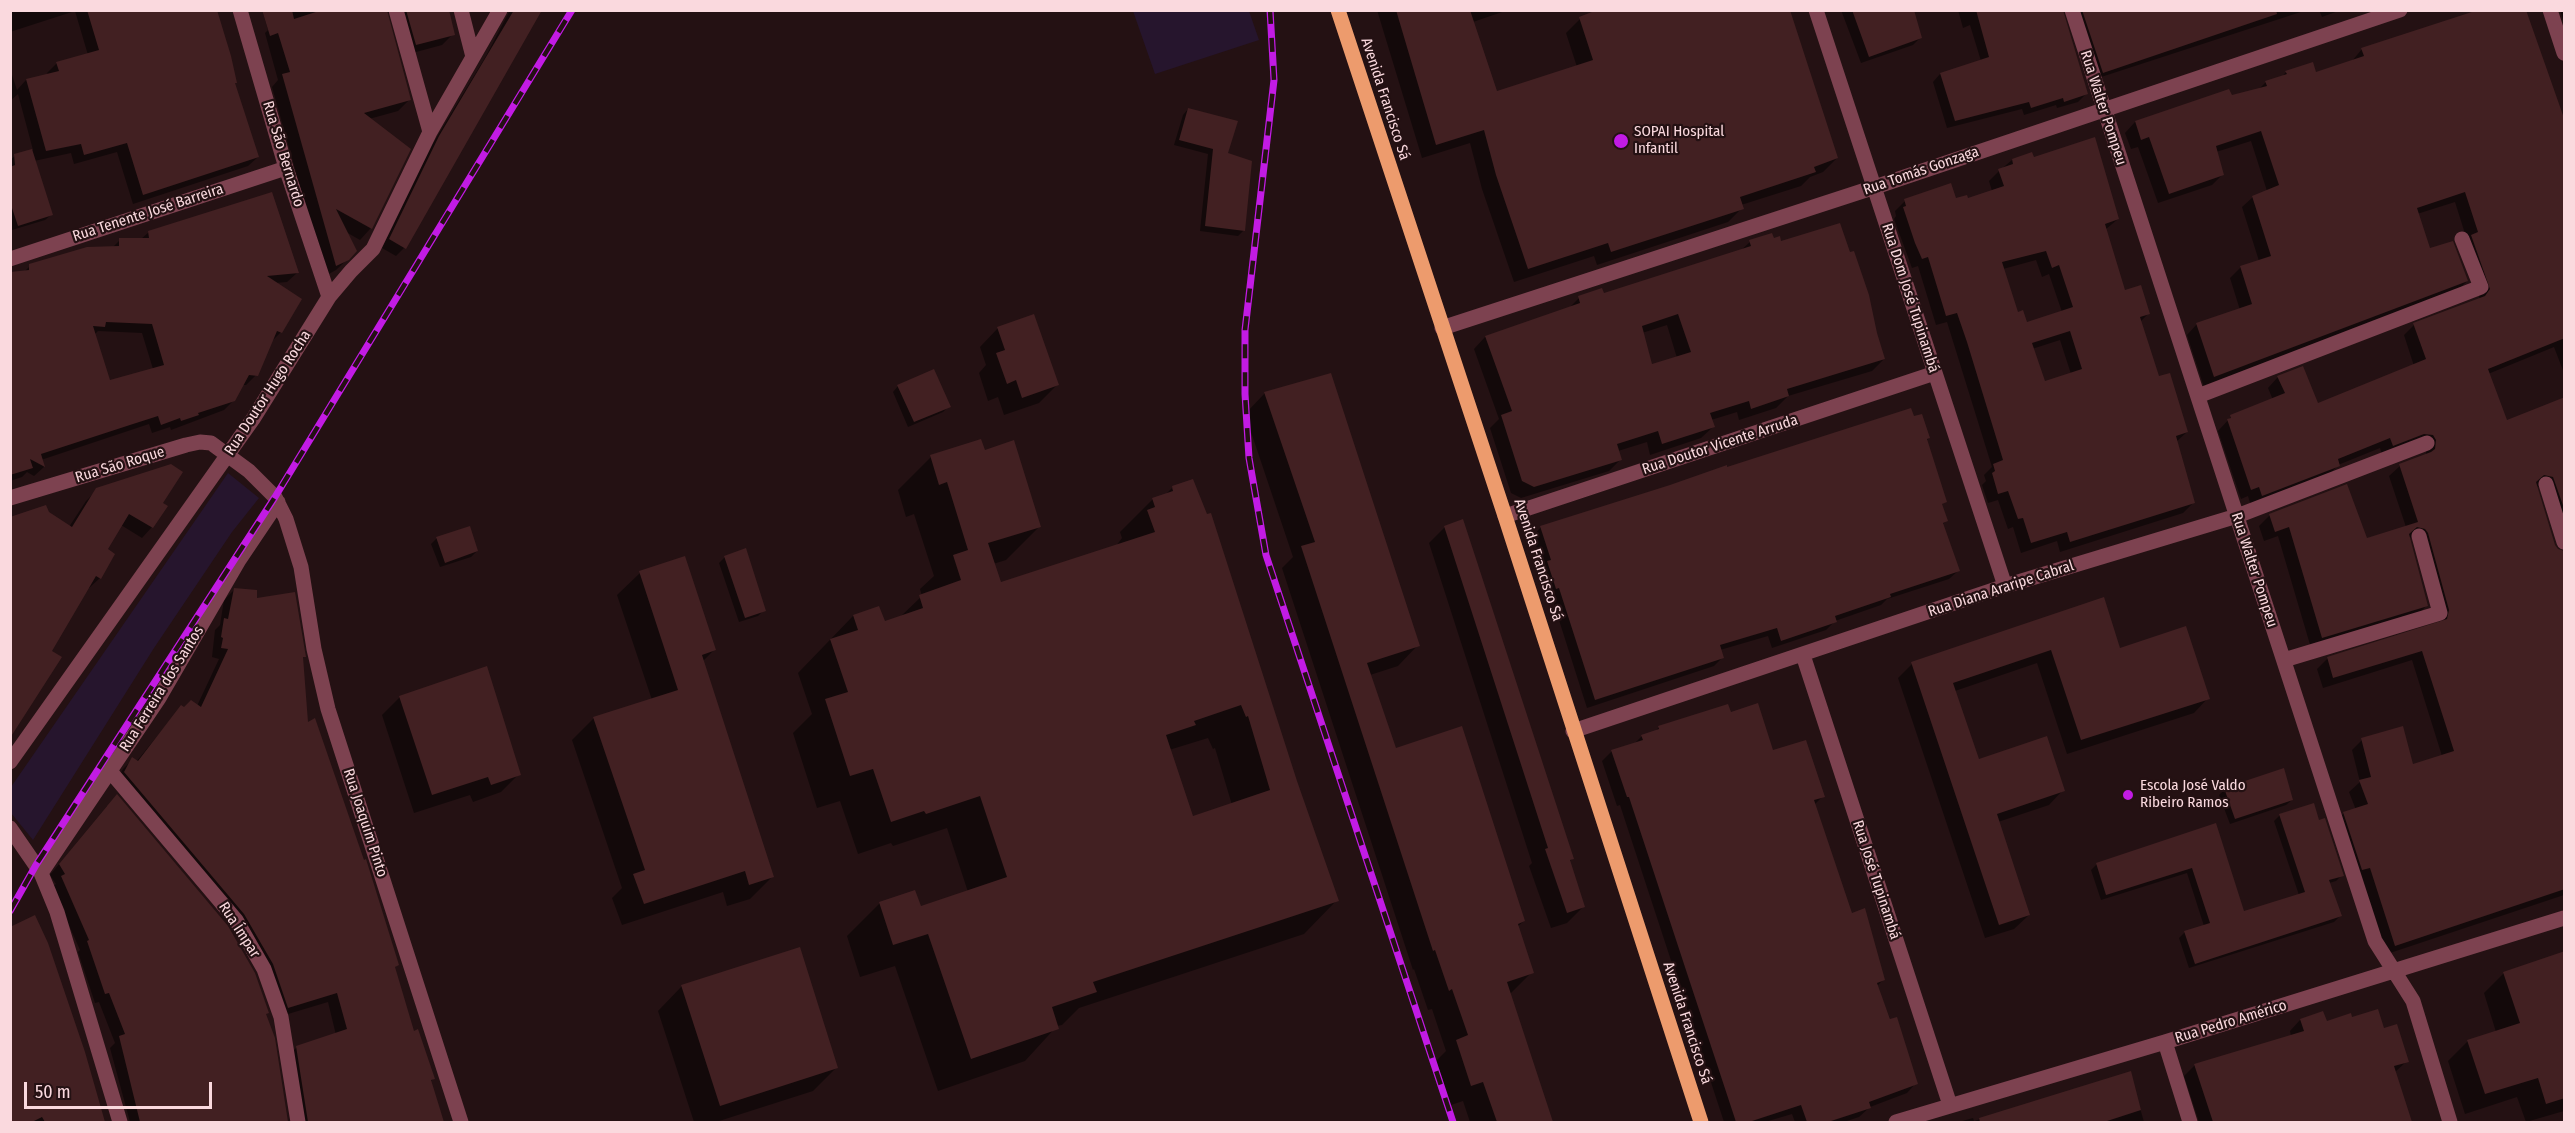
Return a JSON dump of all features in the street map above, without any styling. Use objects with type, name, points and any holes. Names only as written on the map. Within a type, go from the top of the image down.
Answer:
[{"type":"main road","name":"Avenida Francisco Sá","points":[[1338,10],[1701,1122]]},
{"type":"street","name":"Rua São Bernardo","points":[[240,10],[286,168],[329,297]]},
{"type":"street","points":[[396,10],[429,132]]},
{"type":"street","points":[[461,10],[473,57]]},
{"type":"street","name":"Rua Doutor Hugo Rocha","points":[[10,762],[228,456],[329,297],[374,249],[429,132],[500,10]]},
{"type":"street","name":"Rua Dom José Tupinambá","points":[[1816,10],[2005,586]]},
{"type":"street","name":"Rua Walter Pompeu","points":[[2072,10],[2374,940],[2412,1001],[2450,1122]]},
{"type":"street","name":"Rua Tomás Gonzaga","points":[[1442,328],[1875,188],[2400,10]]},
{"type":"street","points":[[2550,10],[2565,54]]},
{"type":"street","name":"Rua Tenente José Barreira","points":[[10,258],[286,168]]},
{"type":"street","points":[[2198,396],[2481,287],[2462,239]]},
{"type":"street","name":"Rua Doutor Vicente Arruda","points":[[1505,516],[1935,373]]},
{"type":"street","name":"Rua São Roque","points":[[10,498],[186,445],[211,443],[228,456]]},
{"type":"street","name":"Rua Diana Araripe Cabral","points":[[1573,731],[2005,586],[2237,516],[2427,443]]},
{"type":"street","points":[[228,456],[249,471],[278,502]]},
{"type":"street","points":[[2547,484],[2565,542]]},
{"type":"street","name":"Rua Joaquim Pinto","points":[[278,502],[286,519],[301,567],[314,649],[328,709],[461,1122]]},
{"type":"street","name":"Rua Ferreira dos Santos","points":[[41,873],[159,698],[239,561],[278,502]]},
{"type":"street","points":[[2284,660],[2440,613],[2420,536]]},
{"type":"street","name":"Rua José Tupinambá","points":[[1803,655],[1950,1105]]},
{"type":"street","name":"Rua Ímpar","points":[[110,771],[236,920],[264,969],[281,1017],[298,1122]]},
{"type":"street","points":[[10,828],[41,873],[57,912],[120,1122]]},
{"type":"street","name":"Rua Pedro Américo","points":[[1896,1122],[2165,1042],[2565,918]]},
{"type":"street","points":[[2165,1042],[2190,1122]]},
{"type":"shaded area","points":[[1133,11],[1249,11],[1259,40],[1155,74]]},
{"type":"shaded area","points":[[228,473],[259,498],[232,532],[154,648],[33,840],[11,813],[11,787]]},
{"type":"building","points":[[87,10],[217,10],[231,56],[237,83],[235,83],[259,157],[143,195],[127,143],[84,155],[81,144],[46,151],[26,79],[59,71],[56,62],[99,50]]},
{"type":"building","points":[[262,10],[292,10],[294,19],[322,10],[387,10],[411,100],[364,113],[411,149],[372,229],[336,209],[357,251],[349,260],[336,266],[282,74],[290,72],[278,33],[270,36]]},
{"type":"building","points":[[406,10],[449,10],[455,35],[416,45]]},
{"type":"building","points":[[514,10],[542,10],[406,249],[389,239],[439,136]]},
{"type":"building","name":"SOPAI Hospital Infantil","points":[[1396,10],[1470,10],[1497,91],[1593,60],[1579,17],[1597,10],[1790,10],[1838,158],[1814,167],[1816,172],[1740,197],[1744,209],[1611,252],[1608,243],[1528,269],[1496,175],[1484,130],[1436,145]]},
{"type":"building","points":[[1852,10],[1914,10],[1922,38],[1869,57]]},
{"type":"building","points":[[1976,10],[2063,10],[2088,94],[2064,102],[2063,98],[2031,108],[2029,102],[1955,121],[1940,73],[1989,57]]},
{"type":"building","points":[[2082,10],[2276,10],[2277,14],[2103,73]]},
{"type":"building","points":[[2478,10],[2526,10],[2565,121],[2565,338],[2488,369],[2507,420],[2565,397],[2565,511],[2553,477],[2544,475],[2536,482],[2555,545],[2558,549],[2565,551],[2565,889],[2395,946],[2370,868],[2362,870],[2343,812],[2368,804],[2359,780],[2371,777],[2361,738],[2403,726],[2413,764],[2454,751],[2422,651],[2333,678],[2327,657],[2447,619],[2449,610],[2428,533],[2425,529],[2417,527],[2409,534],[2428,606],[2322,638],[2289,527],[2275,532],[2269,514],[2347,484],[2367,538],[2418,522],[2399,464],[2431,452],[2435,449],[2436,440],[2433,435],[2424,434],[2393,446],[2390,438],[2338,459],[2340,466],[2262,496],[2259,487],[2251,490],[2227,419],[2231,418],[2230,415],[2285,393],[2277,376],[2303,366],[2318,403],[2426,359],[2413,323],[2485,296],[2490,289],[2471,235],[2478,232],[2465,192],[2417,208],[2430,248],[2453,241],[2468,281],[2214,377],[2196,323],[2252,304],[2240,266],[2271,256],[2252,196],[2279,185],[2261,131],[2216,146],[2224,175],[2169,194],[2149,137],[2141,140],[2135,121],[2229,89],[2232,95],[2267,86],[2265,81],[2287,74],[2285,71],[2313,62],[2316,72],[2364,56],[2361,48]]},
{"type":"building","points":[[1188,108],[1238,121],[1228,153],[1252,161],[1245,231],[1205,226],[1213,149],[1179,140]]},
{"type":"building","points":[[2095,137],[2119,219],[2105,224],[2125,290],[2141,285],[2150,314],[2140,317],[2159,376],[2170,373],[2188,432],[2176,436],[2195,503],[2070,542],[2067,532],[2031,543],[2023,518],[2018,519],[2008,491],[1998,494],[1992,473],[1995,471],[1993,464],[2003,460],[1967,342],[1957,313],[1946,316],[1928,257],[1922,259],[1903,207],[1906,206],[1904,199],[1951,183],[1956,198],[1967,195],[1968,198],[2004,186],[1998,169],[2013,164],[2012,159],[2032,152],[2034,157]],"holes":[[[2046,251],[2052,268],[2059,265],[2073,307],[2027,322],[2023,310],[2018,312],[2002,262]],[[2070,331],[2082,369],[2045,381],[2032,343]]]},
{"type":"building","points":[[32,149],[53,215],[18,226],[10,202],[10,167],[15,165],[14,154]]},
{"type":"building","points":[[272,192],[299,273],[267,276],[302,299],[282,333],[277,331],[258,376],[249,375],[235,401],[181,421],[180,418],[161,425],[158,416],[41,454],[45,467],[30,459],[33,468],[10,475],[10,272],[29,270],[29,264],[87,247],[119,246],[119,238],[149,238],[148,231]],"holes":[[[106,322],[152,324],[164,365],[110,380],[93,326],[105,327]]]},
{"type":"building","points":[[1840,223],[1850,252],[1854,251],[1869,295],[1885,359],[1787,389],[1789,396],[1751,409],[1749,401],[1710,413],[1715,427],[1662,444],[1658,431],[1617,444],[1622,460],[1534,487],[1522,481],[1501,415],[1512,411],[1485,336],[1580,303],[1578,296],[1602,288],[1604,293],[1751,246],[1749,240],[1772,233],[1774,238],[1780,236],[1781,241]],"holes":[[[1678,314],[1691,352],[1652,364],[1642,326]]]},
{"type":"building","points":[[1034,314],[1059,385],[1022,398],[1016,380],[1007,384],[996,353],[1005,350],[997,327]]},
{"type":"building","points":[[934,369],[951,407],[914,422],[897,385]]},
{"type":"building","points":[[1331,373],[1420,646],[1367,663],[1396,748],[1462,726],[1525,921],[1518,924],[1534,973],[1507,982],[1553,1122],[1497,1122],[1483,1082],[1471,1086],[1456,1040],[1468,1035],[1452,989],[1449,991],[1435,950],[1433,951],[1301,546],[1315,542],[1264,392]]},
{"type":"building","points":[[1911,408],[1914,416],[1922,414],[1930,438],[1927,439],[1947,502],[1942,504],[1948,521],[1943,523],[1960,571],[1890,594],[1891,597],[1835,616],[1837,622],[1781,641],[1777,628],[1720,645],[1724,658],[1595,700],[1559,588],[1556,589],[1547,561],[1551,560],[1540,526]]},
{"type":"building","points":[[981,439],[985,450],[1014,440],[1041,527],[988,543],[1001,582],[1155,532],[1147,510],[1155,507],[1152,498],[1173,491],[1172,486],[1193,479],[1207,514],[1211,513],[1297,781],[1339,901],[1093,982],[1097,992],[1052,1007],[1059,1029],[971,1059],[928,934],[893,945],[879,902],[915,890],[921,906],[1007,877],[980,796],[926,814],[924,811],[891,822],[873,769],[850,776],[825,699],[848,692],[830,639],[858,630],[853,615],[879,606],[885,621],[923,608],[919,595],[961,580],[953,555],[968,550],[947,482],[939,485],[930,455]],"holes":[[[1241,705],[1246,717],[1248,716],[1270,790],[1193,816],[1166,735],[1196,725],[1194,721]]]},
{"type":"building","points":[[171,464],[183,472],[163,503],[168,506],[153,528],[129,514],[108,549],[115,554],[101,579],[96,576],[52,651],[62,657],[10,738],[10,517],[46,505],[49,512],[72,527],[96,488]]},
{"type":"building","points":[[1463,519],[1574,859],[1570,860],[1585,907],[1567,913],[1444,526]]},
{"type":"building","points":[[470,526],[478,551],[445,563],[436,537]]},
{"type":"building","points":[[746,548],[766,611],[745,618],[724,556]]},
{"type":"building","points":[[685,556],[716,650],[702,655],[774,877],[749,885],[745,871],[644,904],[633,874],[645,870],[593,717],[678,690],[639,571]]},
{"type":"building","points":[[234,588],[257,590],[257,598],[295,592],[306,657],[303,657],[308,722],[315,718],[364,860],[366,859],[399,965],[395,967],[414,1031],[418,1029],[435,1079],[431,1080],[444,1122],[308,1122],[296,1046],[347,1029],[337,993],[288,1008],[273,964],[244,914],[124,772],[132,757],[138,761],[181,705],[184,707],[191,700],[201,707],[228,649],[221,648],[223,638],[221,637],[224,618],[228,619]]},
{"type":"building","points":[[2104,597],[2120,648],[2186,626],[2210,699],[2081,740],[2051,650],[1953,683],[1979,759],[2047,736],[2065,791],[1997,814],[2030,915],[1999,925],[1911,662]]},
{"type":"building","points":[[487,666],[521,775],[491,785],[488,777],[432,795],[399,696]]},
{"type":"building","points":[[1758,703],[1773,750],[1806,740],[1825,797],[1814,800],[1852,913],[1865,908],[1885,980],[1877,983],[1890,1019],[1897,1017],[1918,1084],[1869,1102],[1871,1108],[1828,1122],[1807,1122],[1801,1105],[1749,1122],[1736,1122],[1629,797],[1627,797],[1611,750],[1643,740],[1641,735],[1659,729],[1658,726],[1728,704],[1731,712]]},
{"type":"building","points":[[2284,768],[2293,800],[2235,819],[2224,788]]},
{"type":"building","points":[[117,794],[228,926],[255,973],[275,1038],[288,1122],[140,1122],[119,1036],[125,1034],[109,993],[105,994],[87,941],[89,940],[61,876],[65,874],[59,864]]},
{"type":"building","points":[[2314,803],[2319,820],[2325,818],[2344,876],[2329,880],[2342,916],[2195,964],[2184,931],[2210,923],[2192,868],[2106,895],[2096,863],[2216,823],[2244,911],[2305,892],[2279,814]]},
{"type":"building","points":[[35,915],[48,943],[85,1052],[105,1122],[45,1122],[42,1117],[32,1122],[10,1122],[10,927]]},
{"type":"building","points":[[800,947],[838,1068],[720,1106],[681,985]]},
{"type":"building","points":[[2565,951],[2565,1098],[2546,1104],[2538,1078],[2485,1094],[2467,1040],[2520,1023],[2503,972]]},
{"type":"building","points":[[2378,1009],[2384,1028],[2397,1024],[2409,1062],[2394,1066],[2412,1122],[2213,1122],[2194,1064],[2304,1031],[2300,1019],[2323,1011],[2327,1021],[2351,1013],[2352,1017]]},
{"type":"building","points":[[2131,1071],[2141,1110],[2104,1122],[1980,1122],[1979,1118]]},
{"type":"railway","points":[[10,911],[36,865],[275,497],[572,10]]},
{"type":"railway","points":[[1270,10],[1274,80],[1245,330],[1245,394],[1249,458],[1266,555],[1453,1122]]},
{"type":"place","name":"SOPAI Hospital Infantil","points":[[1621,141]]},
{"type":"place","name":"Escola José Valdo Ribeiro Ramos","points":[[2128,795]]}]
